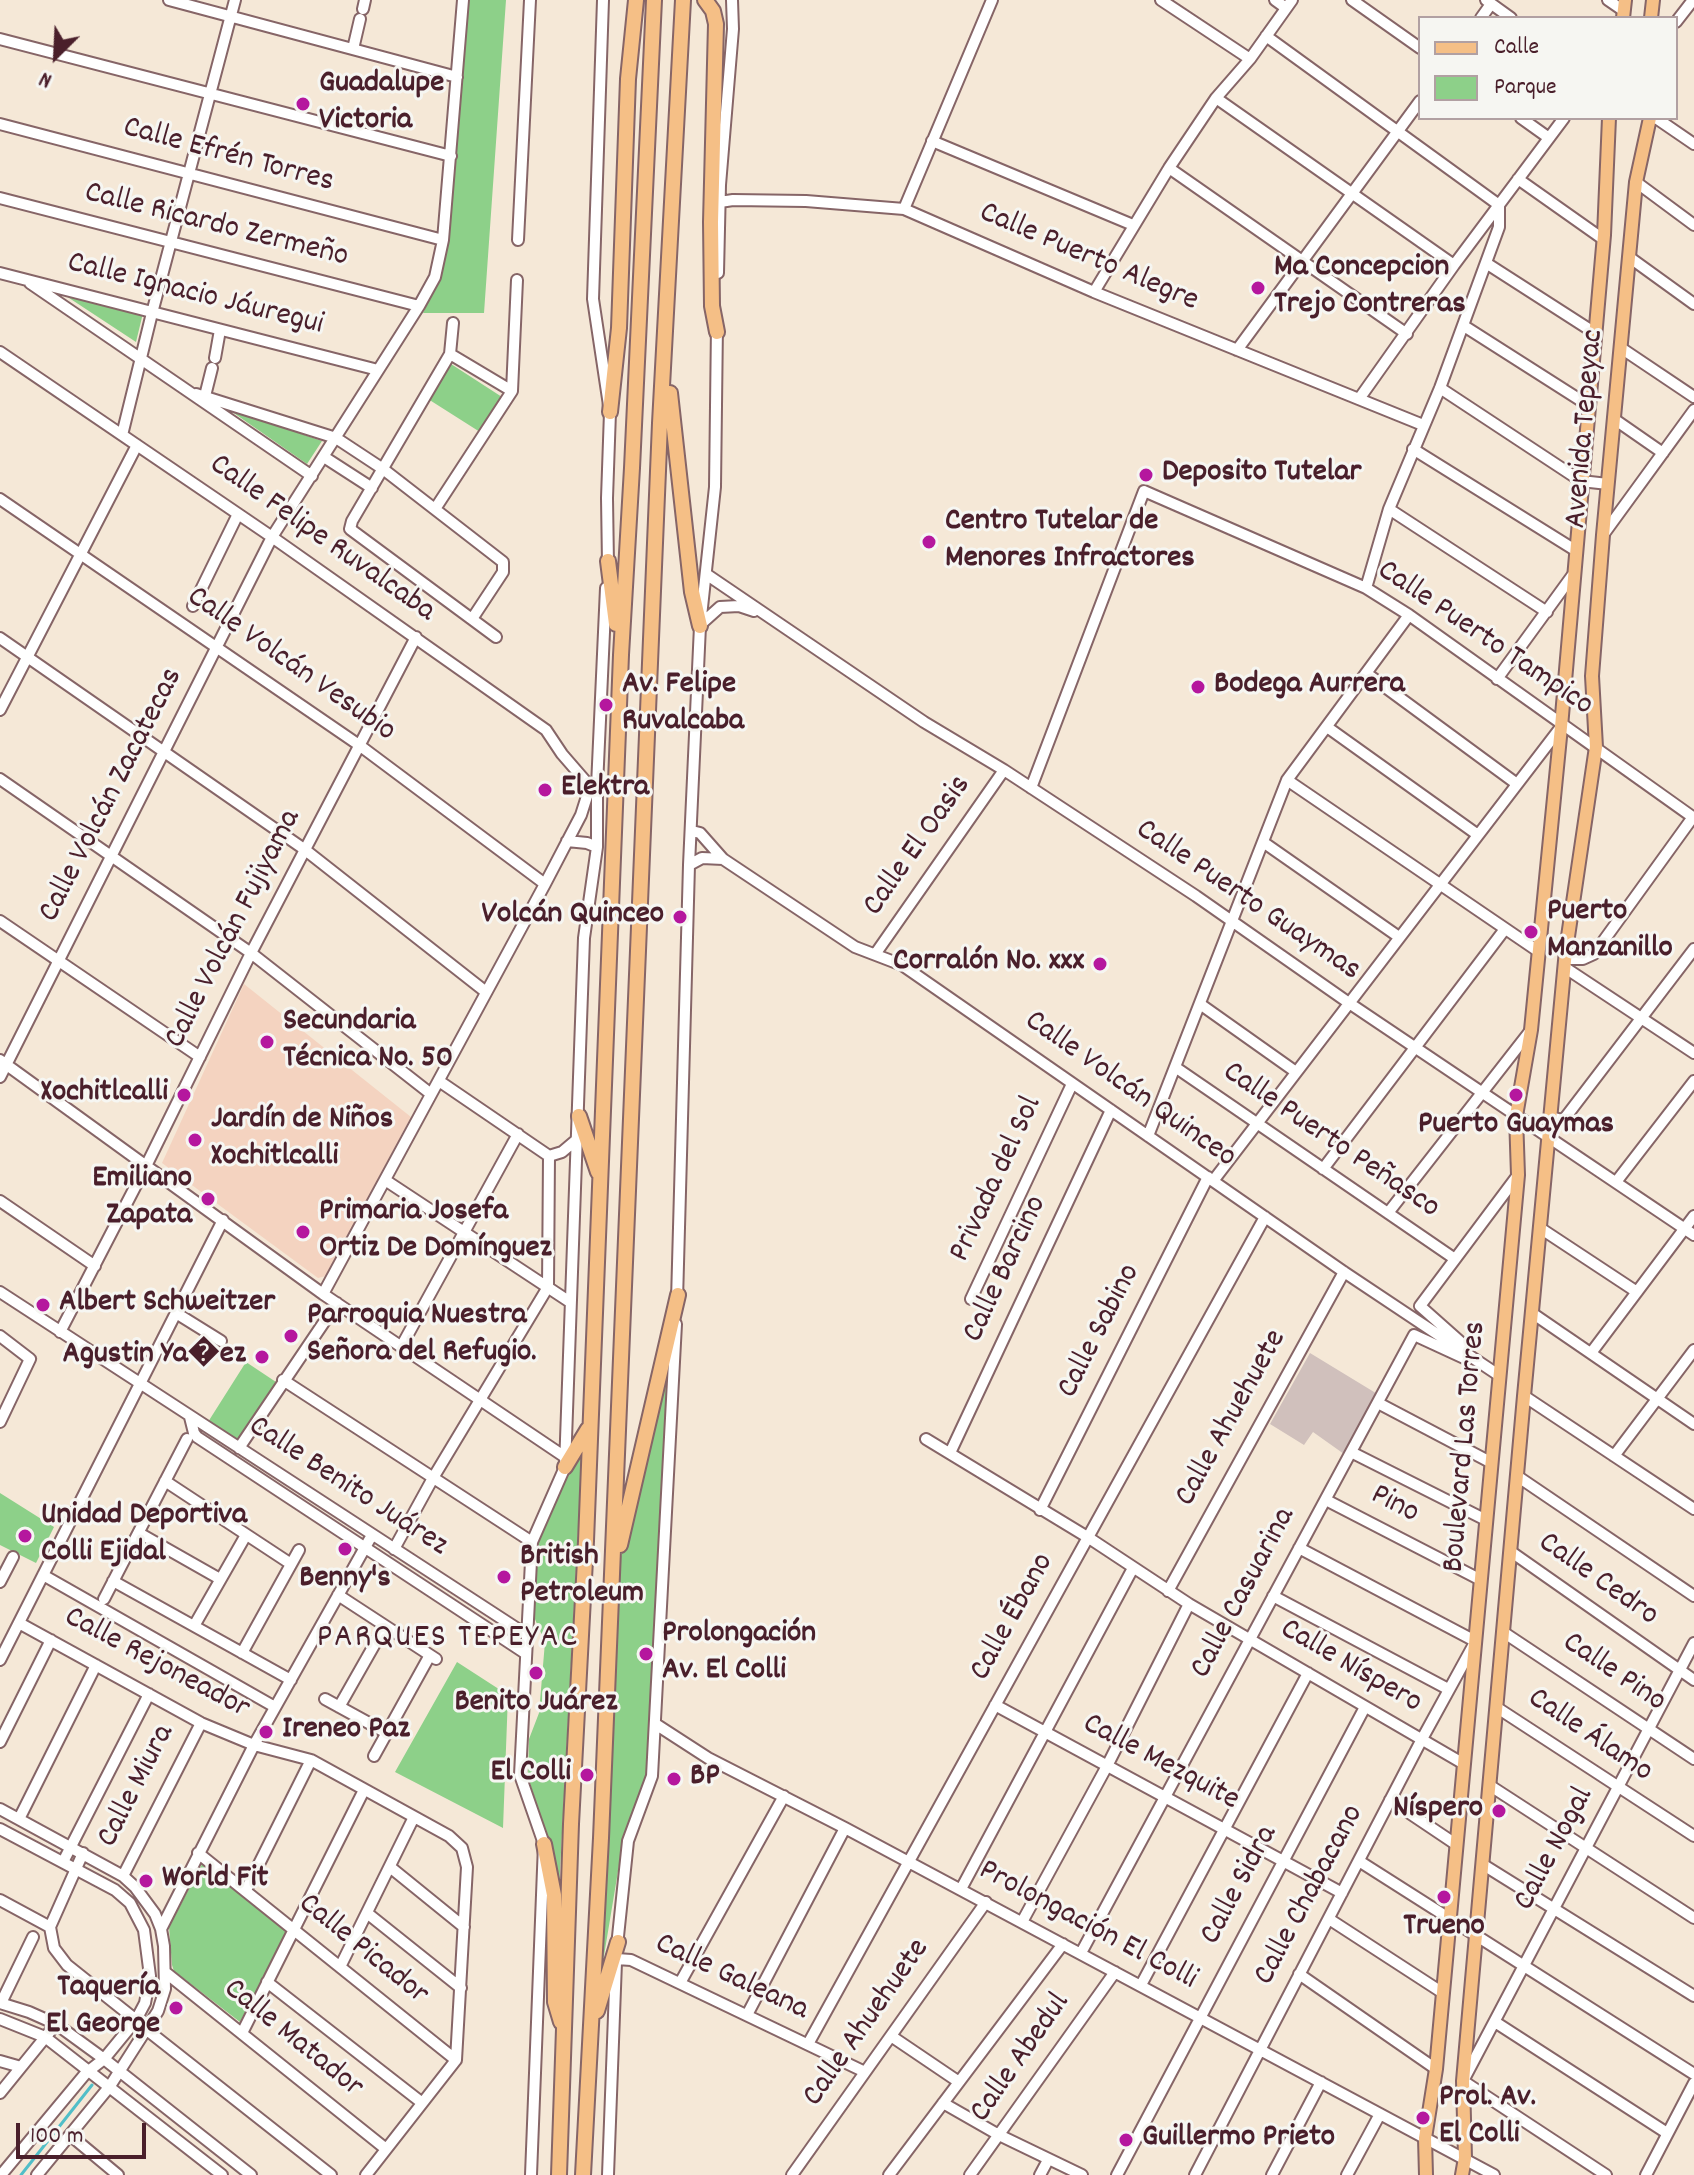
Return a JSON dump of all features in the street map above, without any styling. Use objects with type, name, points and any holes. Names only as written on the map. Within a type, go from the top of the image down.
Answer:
[{"type":"highway","points":[[610,412],[619,328],[628,79],[636,0]]},
{"type":"highway","points":[[619,328],[630,282],[635,26],[647,0]]},
{"type":"highway","points":[[559,2175],[621,655],[654,0]]},
{"type":"highway","points":[[583,2175],[660,423],[683,0]]},
{"type":"highway","points":[[705,0],[713,11],[716,24],[711,264],[712,306],[717,332]]},
{"type":"highway","points":[[630,282],[639,329]]},
{"type":"highway","points":[[666,349],[692,592],[700,626]]},
{"type":"highway","points":[[608,561],[621,655]]},
{"type":"highway","points":[[579,1116],[601,1179]]},
{"type":"highway","points":[[611,1589],[678,1295]]},
{"type":"highway","points":[[565,1462],[590,1425]]},
{"type":"highway","points":[[544,1844],[554,1895],[555,2002],[565,2039]]},
{"type":"highway","points":[[590,2034],[618,1942]]},
{"type":"highway","points":[[584,2145],[594,2175]]},
{"type":"main road","name":"Avenida Tepeyac","points":[[1561,725],[1603,239],[1609,120]]},
{"type":"main road","name":"Avenida Tepeyac","points":[[1596,747],[1592,676],[1603,535],[1636,182],[1652,120]]},
{"type":"main road","name":"Boulevard Las Torres","points":[[1426,2174],[1425,2138],[1436,2069],[1492,1463],[1496,1373],[1518,1175],[1516,1116],[1531,1030],[1561,725]]},
{"type":"main road","name":"Boulevard Las Torres","points":[[1462,2175],[1465,2158],[1463,2081],[1564,963],[1596,747]]},
{"type":"street","points":[[169,0],[457,77]]},
{"type":"street","points":[[122,435],[235,0]]},
{"type":"street","name":"Calle Volcán Zacatecas","points":[[0,1077],[3,1063],[59,961],[272,537],[435,277],[443,240],[463,0]]},
{"type":"street","points":[[518,240],[530,0]]},
{"type":"street","points":[[531,2175],[544,1844],[520,1775],[532,1542],[565,1462],[584,938],[597,847],[608,561],[610,412],[593,299],[603,0]]},
{"type":"street","points":[[608,2175],[618,1942],[628,1841],[652,1776],[657,1725],[678,1295],[689,865],[700,626],[715,487],[720,202],[733,29],[732,0]]},
{"type":"street","points":[[904,209],[992,0]]},
{"type":"street","points":[[1161,0],[1250,59]]},
{"type":"street","points":[[1094,292],[1133,225],[1216,98],[1250,59],[1289,4],[1275,0]]},
{"type":"street","points":[[1352,0],[1418,47]]},
{"type":"street","points":[[1608,0],[1624,10]]},
{"type":"street","points":[[1678,19],[1693,0]]},
{"type":"street","points":[[1489,2],[1508,16]]},
{"type":"street","points":[[353,49],[363,9]]},
{"type":"street","points":[[1266,36],[1499,205]]},
{"type":"street","points":[[0,39],[451,156]]},
{"type":"street","points":[[1216,98],[1454,265]]},
{"type":"street","points":[[1237,350],[1418,104]]},
{"type":"street","points":[[1524,120],[1549,138]]},
{"type":"street","points":[[1359,399],[1562,120]]},
{"type":"street","points":[[1656,120],[1694,144]]},
{"type":"street","name":"Calle Efrén Torres","points":[[0,124],[443,240]]},
{"type":"street","points":[[932,141],[1133,225]]},
{"type":"street","points":[[1169,168],[1407,334]]},
{"type":"street","points":[[1518,179],[1603,239]]},
{"type":"street","points":[[1636,182],[1694,225]]},
{"type":"street","name":"Calle Ricardo Zermeño","points":[[0,198],[419,306]]},
{"type":"street","name":"Calle Puerto Alegre","points":[[720,202],[806,201],[904,209],[1094,292],[1423,425]]},
{"type":"street","points":[[1366,588],[1389,509],[1440,388],[1499,227],[1499,205]]},
{"type":"street","points":[[1629,257],[1694,304]]},
{"type":"street","points":[[1486,263],[1595,333]]},
{"type":"street","name":"Calle Ignacio Jáuregui","points":[[0,273],[378,370]]},
{"type":"street","points":[[23,279],[202,397],[312,476]]},
{"type":"street","points":[[435,509],[512,391],[517,280]]},
{"type":"street","points":[[453,323],[450,354],[350,529],[496,637]]},
{"type":"street","points":[[1464,326],[1588,405]]},
{"type":"street","points":[[202,397],[220,330]]},
{"type":"street","points":[[1621,348],[1694,397]]},
{"type":"street","name":"Calle Felipe Ruvalcaba","points":[[0,352],[272,537],[546,730],[588,784],[597,786]]},
{"type":"street","points":[[450,354],[512,391]]},
{"type":"street","points":[[495,381],[505,379],[513,370]]},
{"type":"street","points":[[1440,388],[1581,481],[1608,484]]},
{"type":"street","points":[[202,397],[336,438],[383,469],[503,562],[503,572],[472,619]]},
{"type":"street","points":[[1603,535],[1694,410]]},
{"type":"street","points":[[1614,419],[1663,453]]},
{"type":"street","points":[[0,710],[137,445]]},
{"type":"street","points":[[1413,449],[1575,550]]},
{"type":"street","points":[[324,457],[372,488]]},
{"type":"street","name":"Calle Puerto Tampico","points":[[1031,788],[1144,491],[1366,588],[1409,615],[1694,817]]},
{"type":"street","name":"Calle Volcán Vesubio","points":[[0,499],[359,745],[545,884]]},
{"type":"street","points":[[1389,509],[1547,612]]},
{"type":"street","points":[[193,606],[238,514]]},
{"type":"street","name":"Calle Puerto Guaymas","points":[[706,574],[924,722],[1004,770],[1233,921],[1689,1232]]},
{"type":"street","points":[[1497,679],[1572,576]]},
{"type":"street","name":"Calle Puerto Guaymas","points":[[700,626],[712,612],[726,606],[739,606],[767,616]]},
{"type":"street","points":[[1148,1136],[1287,780],[1409,615]]},
{"type":"street","name":"Calle Volcán Fujiyama","points":[[60,1332],[304,849],[416,637]]},
{"type":"street","points":[[0,638],[304,849],[486,992]]},
{"type":"street","points":[[1366,673],[1517,784]]},
{"type":"street","name":"Calle Sabino","points":[[1040,1510],[1211,1179],[1257,1124],[1561,725]]},
{"type":"street","points":[[1327,727],[1478,835]]},
{"type":"street","name":"Calle El Oasis","points":[[876,953],[1004,770]]},
{"type":"street","points":[[0,779],[251,953],[431,1094]]},
{"type":"street","points":[[1287,780],[1538,951]]},
{"type":"street","points":[[323,1294],[545,884],[588,793],[597,786]]},
{"type":"street","points":[[1564,963],[1594,954],[1694,817]]},
{"type":"street","name":"Calle Volcán Quinceo","points":[[692,831],[700,833],[723,859],[855,947],[902,965],[1344,1272],[1496,1373]]},
{"type":"street","points":[[567,841],[597,847]]},
{"type":"street","points":[[1263,842],[1399,937]]},
{"type":"street","points":[[689,865],[702,858],[723,859]]},
{"type":"street","points":[[1,924],[200,1057]]},
{"type":"street","points":[[1323,1169],[1505,929]]},
{"type":"street","points":[[1551,1117],[1565,1118],[1694,949]]},
{"type":"street","points":[[1564,963],[1640,1019],[1694,1053]]},
{"type":"street","points":[[1200,1004],[1296,1072]]},
{"type":"street","points":[[1388,1213],[1531,1030]]},
{"type":"street","points":[[3,1063],[323,1294],[565,1462]]},
{"type":"street","name":"Calle Puerto Peñasco","points":[[1175,1067],[1455,1259]]},
{"type":"street","points":[[439,1081],[549,1156]]},
{"type":"street","points":[[1616,1182],[1694,1081]]},
{"type":"street","name":"Privada del Sol","points":[[971,1299],[1072,1084]]},
{"type":"street","name":"Calle Barcino","points":[[950,1453],[1111,1110]]},
{"type":"street","points":[[401,1347],[518,1134]]},
{"type":"street","points":[[549,1156],[562,1152],[575,1141]]},
{"type":"street","points":[[394,1549],[548,1287],[549,1156]]},
{"type":"street","points":[[1496,1373],[1420,1306],[1518,1175]]},
{"type":"street","points":[[385,1180],[570,1302]]},
{"type":"street","points":[[0,1201],[95,1266]]},
{"type":"street","points":[[1591,1353],[1637,1292],[1689,1232],[1694,1216]]},
{"type":"street","name":"Calle Ébano","points":[[808,2044],[1265,1217]]},
{"type":"street","points":[[0,1660],[223,1220]]},
{"type":"street","points":[[1540,1228],[1637,1292]]},
{"type":"street","name":"Calle Ahuehuete","points":[[1168,1591],[1344,1272]]},
{"type":"street","name":"Calle Benito Juárez","points":[[0,1292],[527,1635]]},
{"type":"street","points":[[239,1448],[337,1303]]},
{"type":"street","points":[[176,1313],[221,1341]]},
{"type":"street","points":[[1532,1313],[1694,1424]]},
{"type":"street","name":"Calle Casuarina","points":[[1081,1953],[1414,1335],[1496,1373]]},
{"type":"street","points":[[0,1336],[30,1359],[3,1408],[0,1422]]},
{"type":"street","points":[[1614,1456],[1694,1350]]},
{"type":"street","points":[[283,1380],[532,1542]]},
{"type":"street","points":[[1524,1396],[1694,1509]]},
{"type":"street","points":[[1378,1403],[1492,1463]]},
{"type":"street","points":[[104,1599],[165,1481],[192,1438],[194,1433],[190,1417]]},
{"type":"street","name":"Calle Benito Juárez","points":[[192,1438],[525,1653]]},
{"type":"street","name":"Calle Níspero","points":[[926,1439],[1089,1538],[1189,1604],[1464,1764]]},
{"type":"street","points":[[1351,1452],[1486,1520]]},
{"type":"street","points":[[1517,1476],[1694,1596]]},
{"type":"street","points":[[165,1481],[291,1564]]},
{"type":"street","name":"Pino","points":[[1326,1500],[1481,1580]]},
{"type":"street","points":[[139,1533],[220,1579]]},
{"type":"street","points":[[194,1626],[246,1535]]},
{"type":"street","points":[[161,1929],[254,1745],[372,1535]]},
{"type":"street","points":[[1299,1548],[1475,1642]]},
{"type":"street","points":[[242,1653],[299,1550]]},
{"type":"street","name":"Calle Cedro","points":[[1510,1551],[1694,1680]]},
{"type":"street","points":[[0,1582],[13,1557]]},
{"type":"street","points":[[961,1889],[1133,1568]]},
{"type":"street","points":[[43,1575],[275,1707]]},
{"type":"street","points":[[113,1581],[291,1680]]},
{"type":"street","points":[[338,1595],[433,1657],[374,1756]]},
{"type":"street","points":[[1273,1596],[1448,1689]]},
{"type":"street","points":[[1022,1922],[1107,1766],[1189,1604]]},
{"type":"street","name":"Calle Rejoneador","points":[[19,1623],[201,1723],[254,1745],[311,1760],[449,1836],[462,1848],[467,1867],[456,2060]]},
{"type":"street","points":[[339,1707],[385,1626]]},
{"type":"street","name":"Calle Pino","points":[[1503,1632],[1694,1759]]},
{"type":"street","points":[[0,1742],[51,1640]]},
{"type":"street","name":"Calle Chabacano","points":[[1195,2175],[1475,1642]]},
{"type":"street","name":"Calle Nogal","points":[[1463,2081],[1694,1643]]},
{"type":"street","points":[[19,1819],[96,1665]]},
{"type":"street","points":[[1141,1985],[1308,1673]]},
{"type":"street","points":[[63,1862],[149,1694]]},
{"type":"street","points":[[325,1699],[387,1733]]},
{"type":"street","name":"Calle Mezquite","points":[[995,1705],[1342,1893]]},
{"type":"street","name":"Calle Sidra","points":[[1117,2175],[1365,1707]]},
{"type":"street","name":"Calle Álamo","points":[[1496,1707],[1694,1836]]},
{"type":"street","name":"Calle Miura","points":[[123,1876],[201,1723]]},
{"type":"street","name":"Prolongación El Colli","points":[[657,1725],[708,1758],[986,1902],[1494,2175]]},
{"type":"street","points":[[246,1890],[311,1760]]},
{"type":"street","points":[[1489,1785],[1694,1918]]},
{"type":"street","points":[[242,2033],[364,1790]]},
{"type":"street","points":[[680,1983],[784,1796]]},
{"type":"street","points":[[1390,1800],[1457,1845]]},
{"type":"street","points":[[0,1809],[123,1876],[145,1901],[161,1929],[165,1972],[162,2000],[147,2030],[110,2086],[37,2175]]},
{"type":"street","points":[[340,1967],[414,1817]]},
{"type":"street","points":[[747,2015],[845,1828]]},
{"type":"street","points":[[0,1829],[115,1890],[130,1903],[144,1930],[150,1976],[145,2003],[136,2020],[104,2059],[89,2069],[1,2175]]},
{"type":"street","points":[[83,1853],[50,1927],[51,1938],[59,1958],[136,2020]]},
{"type":"street","name":"Calle Picador","points":[[198,1853],[456,2060]]},
{"type":"street","points":[[1359,1861],[1694,2074]]},
{"type":"street","points":[[1482,1864],[1694,1996]]},
{"type":"street","points":[[390,1867],[464,1927]]},
{"type":"street","points":[[0,1900],[50,1927]]},
{"type":"street","name":"Calle Ahuehuete","points":[[792,2175],[986,1902]]},
{"type":"street","points":[[367,1913],[461,1988]]},
{"type":"street","points":[[1329,1919],[1443,1993]]},
{"type":"street","points":[[33,1937],[0,2003],[56,2024],[251,2175]]},
{"type":"street","points":[[889,2175],[1063,1944]]},
{"type":"street","name":"Calle Galeana","points":[[617,1959],[631,1960],[865,2072]]},
{"type":"street","name":"Calle Matador","points":[[165,1972],[386,2149]]},
{"type":"street","name":"Calle Abedul","points":[[970,2175],[1115,1972]]},
{"type":"street","points":[[1299,1974],[1436,2069]]},
{"type":"street","points":[[267,1982],[421,2102]]},
{"type":"street","points":[[0,2019],[45,2037],[222,2175]]},
{"type":"street","points":[[1495,2022],[1667,2133]]},
{"type":"street","points":[[0,2093],[56,2024]]},
{"type":"street","points":[[147,2030],[331,2175]]},
{"type":"street","points":[[891,2036],[959,2082]]},
{"type":"street","points":[[366,2175],[456,2060]]},
{"type":"street","points":[[0,2061],[21,2067]]},
{"type":"street","points":[[1463,2081],[1606,2175]]},
{"type":"street","points":[[1272,2175],[1321,2082]]},
{"type":"street","points":[[1649,2174],[1667,2133],[1689,2103],[1694,2083]]},
{"type":"street","points":[[943,2103],[999,2135],[1082,2175]]},
{"type":"street","points":[[1347,2175],[1380,2114]]},
{"type":"street","points":[[70,2135],[118,2175]]},
{"type":"street","points":[[1040,2175],[1048,2160]]},
{"type":"shaded area","points":[[244,984],[411,1117],[326,1276],[318,1278],[162,1163]]},
{"type":"shaded area","points":[[1310,1353],[1379,1395],[1344,1454],[1313,1432],[1304,1445],[1270,1424]]},
{"type":"green space","points":[[469,0],[506,0],[484,313],[423,313],[440,278]]},
{"type":"green space","points":[[63,294],[143,313],[136,342]]},
{"type":"green space","points":[[451,364],[502,397],[480,432],[428,399]]},
{"type":"green space","points":[[228,409],[322,441],[307,464]]},
{"type":"green space","points":[[669,1347],[647,1775],[623,1841],[597,1998],[618,1570]]},
{"type":"green space","points":[[246,1362],[276,1382],[237,1440],[208,1422]]},
{"type":"green space","points":[[582,1454],[559,1890],[556,1865],[528,1777],[529,1739],[539,1713],[545,1642],[534,1617],[539,1538],[564,1481]]},
{"type":"green space","name":"Unidad Deportiva Colli Ejidal","points":[[0,1493],[54,1527],[36,1563],[0,1545]]},
{"type":"green space","points":[[457,1662],[508,1695],[503,1828],[395,1772]]},
{"type":"green space","points":[[202,1864],[287,1931],[240,2022],[174,1971],[172,1965],[169,1927]]},
{"type":"waterway","points":[[21,2175],[92,2085]]},
{"type":"place","name":"Guadalupe Victoria","points":[[303,104]]},
{"type":"place","name":"Ma Concepcion Trejo Contreras","points":[[1258,288]]},
{"type":"place","name":"Deposito Tutelar","points":[[1146,475]]},
{"type":"place","name":"Centro Tutelar de Menores Infractores","points":[[929,542]]},
{"type":"place","name":"Bodega Aurrera","points":[[1198,687]]},
{"type":"place","name":"Av. Felipe Ruvalcaba","points":[[606,705]]},
{"type":"place","name":"Elektra","points":[[545,790]]},
{"type":"place","name":"Volcán Quinceo","points":[[680,917]]},
{"type":"place","name":"Puerto Manzanillo","points":[[1531,932]]},
{"type":"place","name":"Corralón No. xxx","points":[[1100,964]]},
{"type":"place","name":"Secundaria Técnica No. 50","points":[[267,1042]]},
{"type":"place","name":"Xochitlcalli","points":[[184,1095]]},
{"type":"place","name":"Puerto Guaymas","points":[[1516,1095]]},
{"type":"place","name":"Jardín de Niños Xochitlcalli","points":[[195,1140]]},
{"type":"place","name":"Emiliano Zapata","points":[[208,1199]]},
{"type":"place","name":"Primaria Josefa Ortiz De Domínguez","points":[[303,1232]]},
{"type":"place","name":"Albert Schweitzer","points":[[43,1305]]},
{"type":"place","name":"Parroquia Nuestra Señora del Refugio.","points":[[291,1336]]},
{"type":"place","name":"Agustin Ya�ez","points":[[262,1357]]},
{"type":"place","name":"Unidad Deportiva Colli Ejidal","points":[[25,1536]]},
{"type":"place","name":"Benny's","points":[[345,1549]]},
{"type":"place","name":"British Petroleum","points":[[504,1577]]},
{"type":"place","name":"Prolongación Av. El Colli","points":[[646,1654]]},
{"type":"place","name":"Benito Juárez","points":[[536,1673]]},
{"type":"place","name":"Ireneo Paz","points":[[266,1732]]},
{"type":"place","name":"El Colli","points":[[587,1775]]},
{"type":"place","name":"BP","points":[[674,1779]]},
{"type":"place","name":"Níspero","points":[[1499,1811]]},
{"type":"place","name":"World Fit","points":[[146,1881]]},
{"type":"place","name":"Trueno","points":[[1444,1897]]},
{"type":"place","name":"Taquería El George","points":[[176,2008]]},
{"type":"place","name":"Prol. Av. El Colli","points":[[1423,2118]]},
{"type":"place","name":"Guillermo Prieto","points":[[1126,2140]]},
{"type":"district","name":"PARQUES TEPEYAC","points":[[448,1640]]}]
